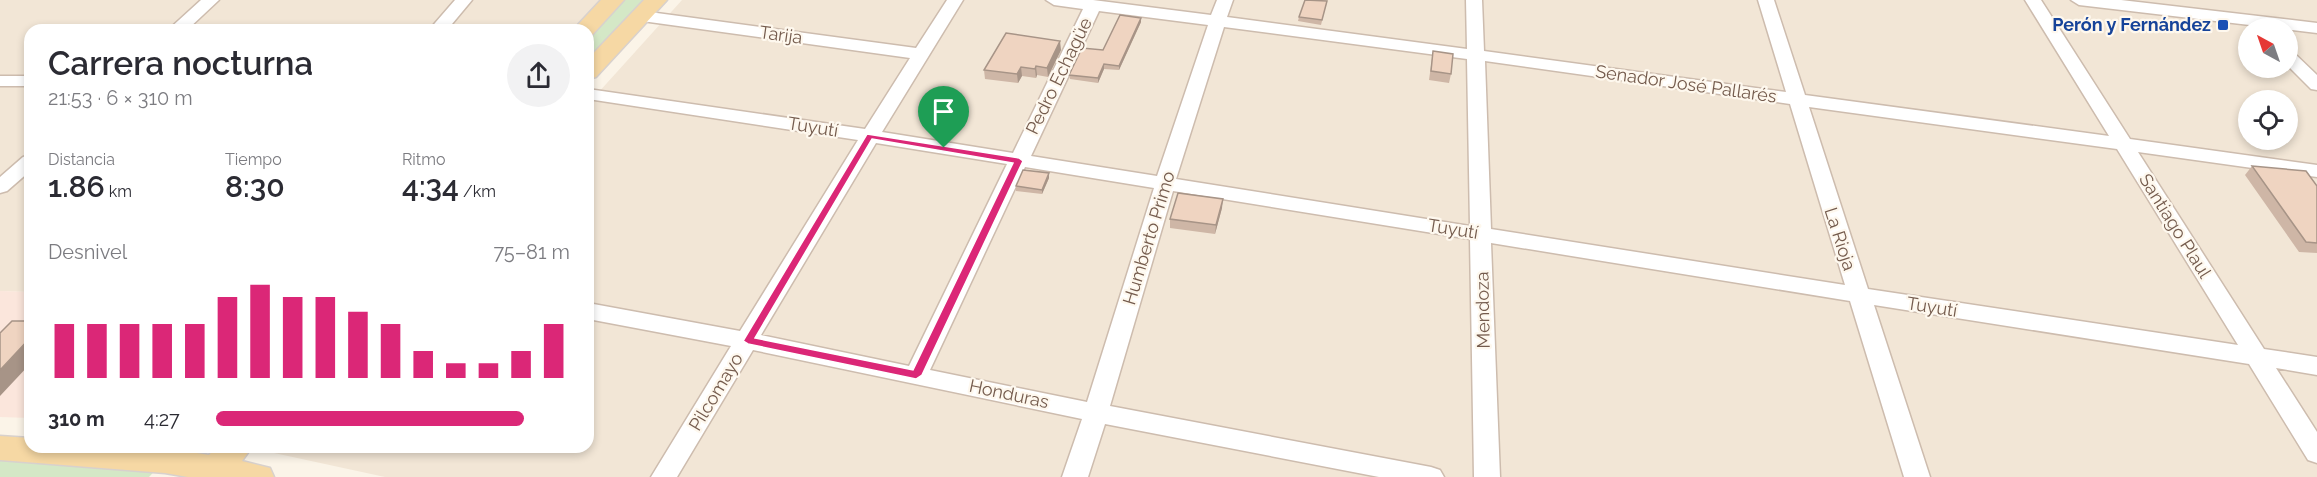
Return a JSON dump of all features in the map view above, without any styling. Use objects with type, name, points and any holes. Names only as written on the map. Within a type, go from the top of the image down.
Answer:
[{"type":"main road","points":[[590,24],[613,0]]},
{"type":"main road","points":[[594,66],[649,8]]},
{"type":"main road","points":[[0,448],[24,448]]},
{"type":"main road","points":[[104,453],[164,461],[220,464],[258,477]]},
{"type":"street","points":[[184,24],[211,0]]},
{"type":"street","points":[[443,24],[464,0]]},
{"type":"street","name":"Pilcomayo","points":[[664,477],[955,0]]},
{"type":"street","name":"Senador José Pallarés","points":[[1054,0],[1476,55],[2317,171]]},
{"type":"street","name":"Humberto Primo","points":[[1075,477],[1097,413],[1164,184],[1225,0]]},
{"type":"street","name":"Mendoza","points":[[1474,0],[1487,477]]},
{"type":"street","name":"La Rioja","points":[[1766,0],[1795,99],[1917,477]]},
{"type":"street","name":"Santiago Plaul","points":[[2033,0],[2317,453]]},
{"type":"street","points":[[2079,0],[2238,22]]},
{"type":"street","points":[[2229,0],[2248,18]]},
{"type":"street","name":"Pedro Echagüe","points":[[916,375],[1093,5]]},
{"type":"street","name":"Tarija","points":[[649,8],[921,54]]},
{"type":"street","points":[[2298,27],[2317,28]]},
{"type":"street","points":[[2298,67],[2317,85]]},
{"type":"street","points":[[0,81],[24,81]]},
{"type":"street","name":"Tuyutí","points":[[594,95],[870,136],[1858,295],[2317,366]]},
{"type":"street","points":[[0,187],[24,165]]},
{"type":"street","name":"Honduras","points":[[594,312],[1431,477]]},
{"type":"shaded area","points":[[0,0],[616,0],[594,24],[24,24],[24,292],[0,291]]},
{"type":"shaded area","points":[[682,0],[2317,0],[2317,477],[385,477],[274,453],[594,453],[594,97]]},
{"type":"shaded area","points":[[0,291],[24,292],[24,418],[0,417]]},
{"type":"green space","points":[[623,0],[646,0],[594,55],[594,31]]},
{"type":"green space","points":[[0,448],[24,450],[24,453],[69,453],[165,460],[149,477],[0,477]]},
{"type":"building","points":[[1305,0],[1327,1],[1322,20],[1299,17]]},
{"type":"building","points":[[1120,15],[1141,18],[1119,66],[1104,64],[1098,78],[1069,75],[1082,48],[1103,50]]},
{"type":"building","points":[[1006,33],[1060,41],[1047,68],[1021,67],[1017,74],[984,70]]},
{"type":"building","points":[[1433,51],[1453,54],[1451,74],[1431,71]]},
{"type":"building","points":[[2252,166],[2306,171],[2317,186],[2317,243],[2306,242]]},
{"type":"building","points":[[1023,170],[1049,173],[1042,190],[1016,186]]},
{"type":"building","points":[[1178,193],[1223,199],[1216,225],[1170,219]]},
{"type":"building","points":[[12,321],[24,321],[24,344],[0,370],[0,333]]},
{"type":"place","name":"Perón y Fernández","points":[[2223,25]]},
{"type":"route","points":[[870,136],[944,148],[1019,161],[916,375],[748,341],[870,136]]}]
